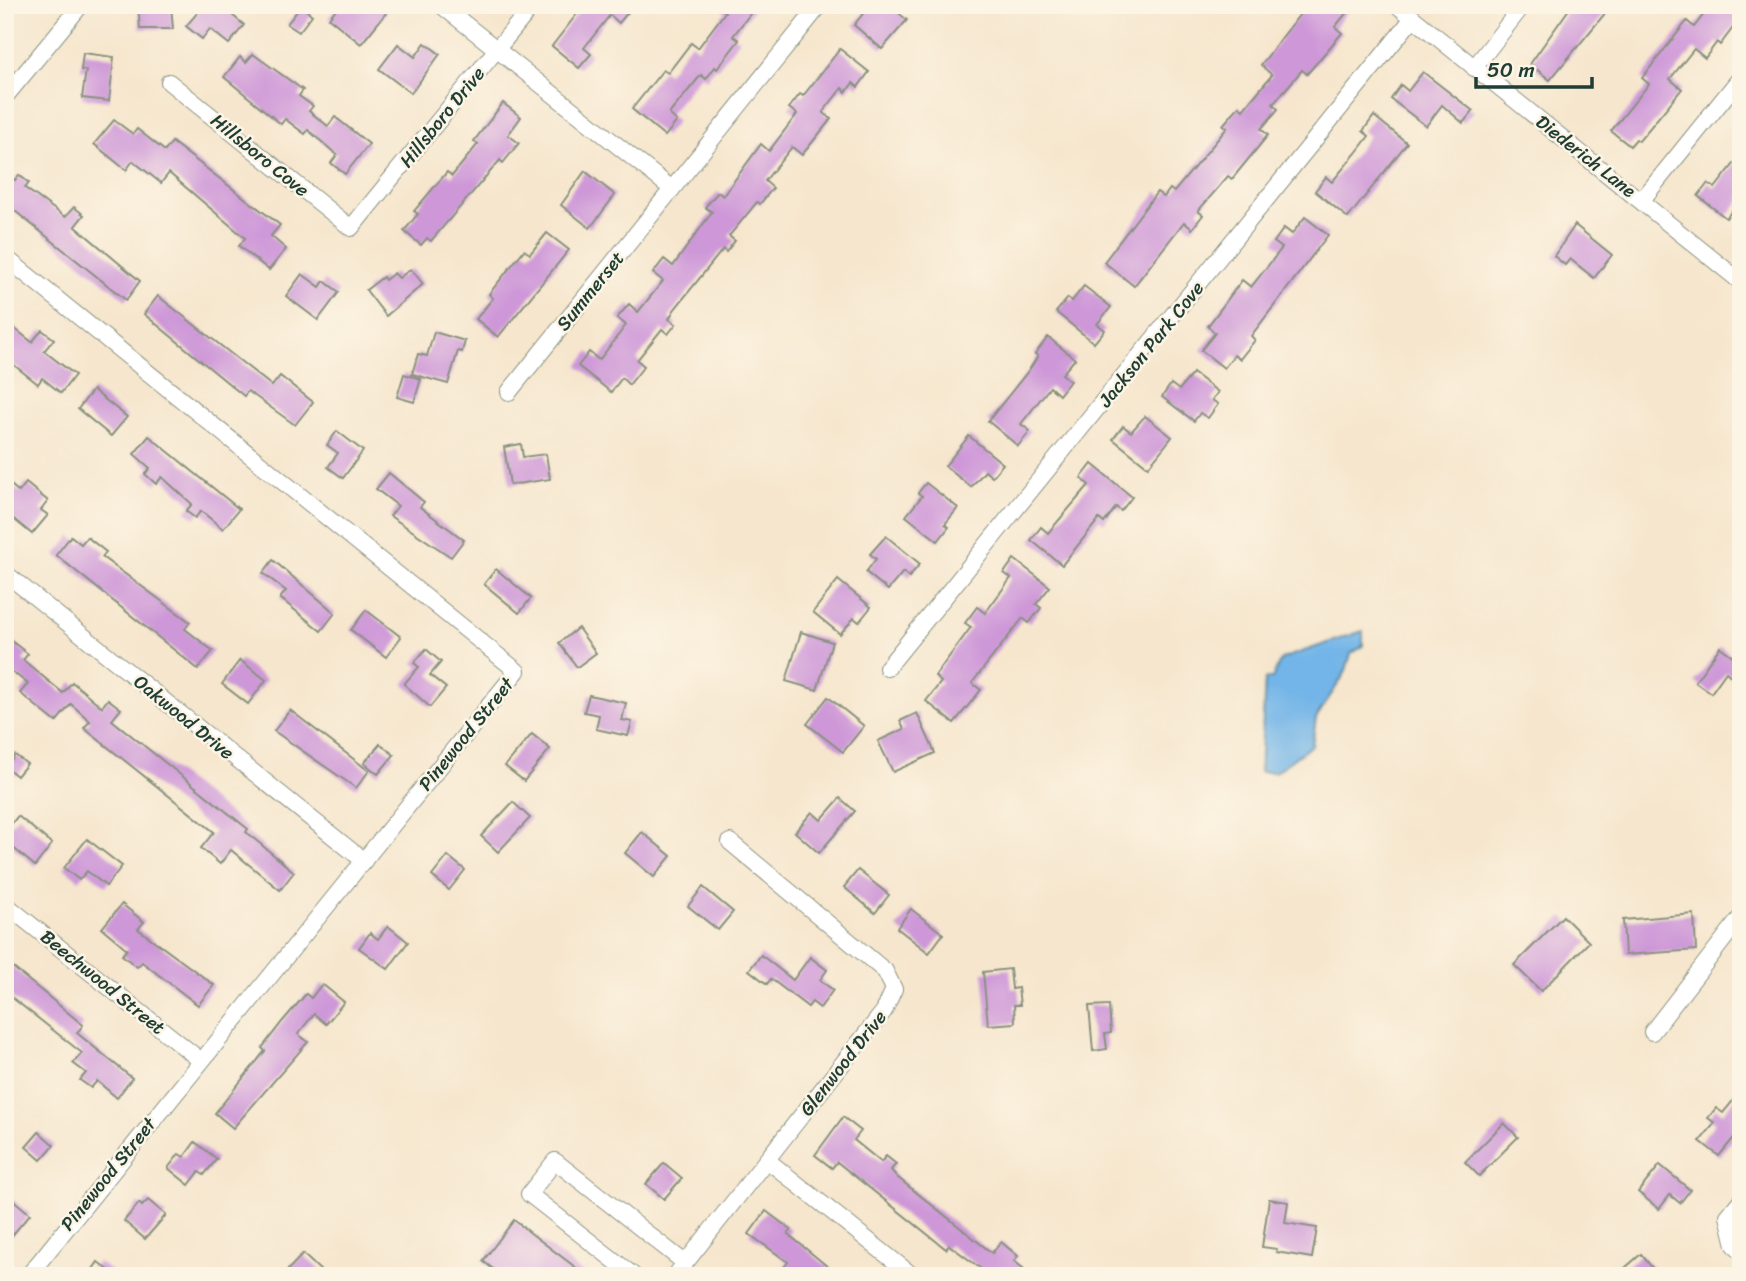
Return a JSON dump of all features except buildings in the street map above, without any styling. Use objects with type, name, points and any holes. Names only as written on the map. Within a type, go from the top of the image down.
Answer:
[{"type":"street","points":[[5,97],[81,5]]},
{"type":"street","points":[[441,5],[672,189]]},
{"type":"street","name":"Hillsboro Drive","points":[[351,228],[533,5]]},
{"type":"street","name":"Summerset","points":[[509,392],[820,5]]},
{"type":"street","name":"Diederich Lane","points":[[1397,5],[1741,282]]},
{"type":"street","points":[[1474,68],[1524,5]]},
{"type":"street","name":"Jackson Park Cove","points":[[887,668],[1413,18]]},
{"type":"street","points":[[1642,200],[1741,76]]},
{"type":"street","name":"Hillsboro Cove","points":[[169,82],[351,228]]},
{"type":"street","name":"Pinewood Street","points":[[5,257],[517,671],[27,1276]]},
{"type":"street","name":"Oakwood Drive","points":[[5,573],[364,861]]},
{"type":"street","name":"Glenwood Drive","points":[[680,1269],[884,1011],[894,989],[886,971],[730,842]]},
{"type":"street","name":"Beechwood Street","points":[[5,904],[200,1060]]},
{"type":"street","points":[[1652,1032],[1741,917]]},
{"type":"street","points":[[767,1160],[913,1276]]},
{"type":"street","points":[[634,1276],[529,1194],[555,1161],[680,1269]]},
{"type":"street","points":[[1741,1200],[1728,1216],[1735,1245],[1741,1250]]},
{"type":"water","points":[[1363,631],[1363,646],[1351,654],[1345,673],[1316,718],[1312,745],[1275,772],[1260,772],[1265,679],[1272,679],[1281,659]]}]
